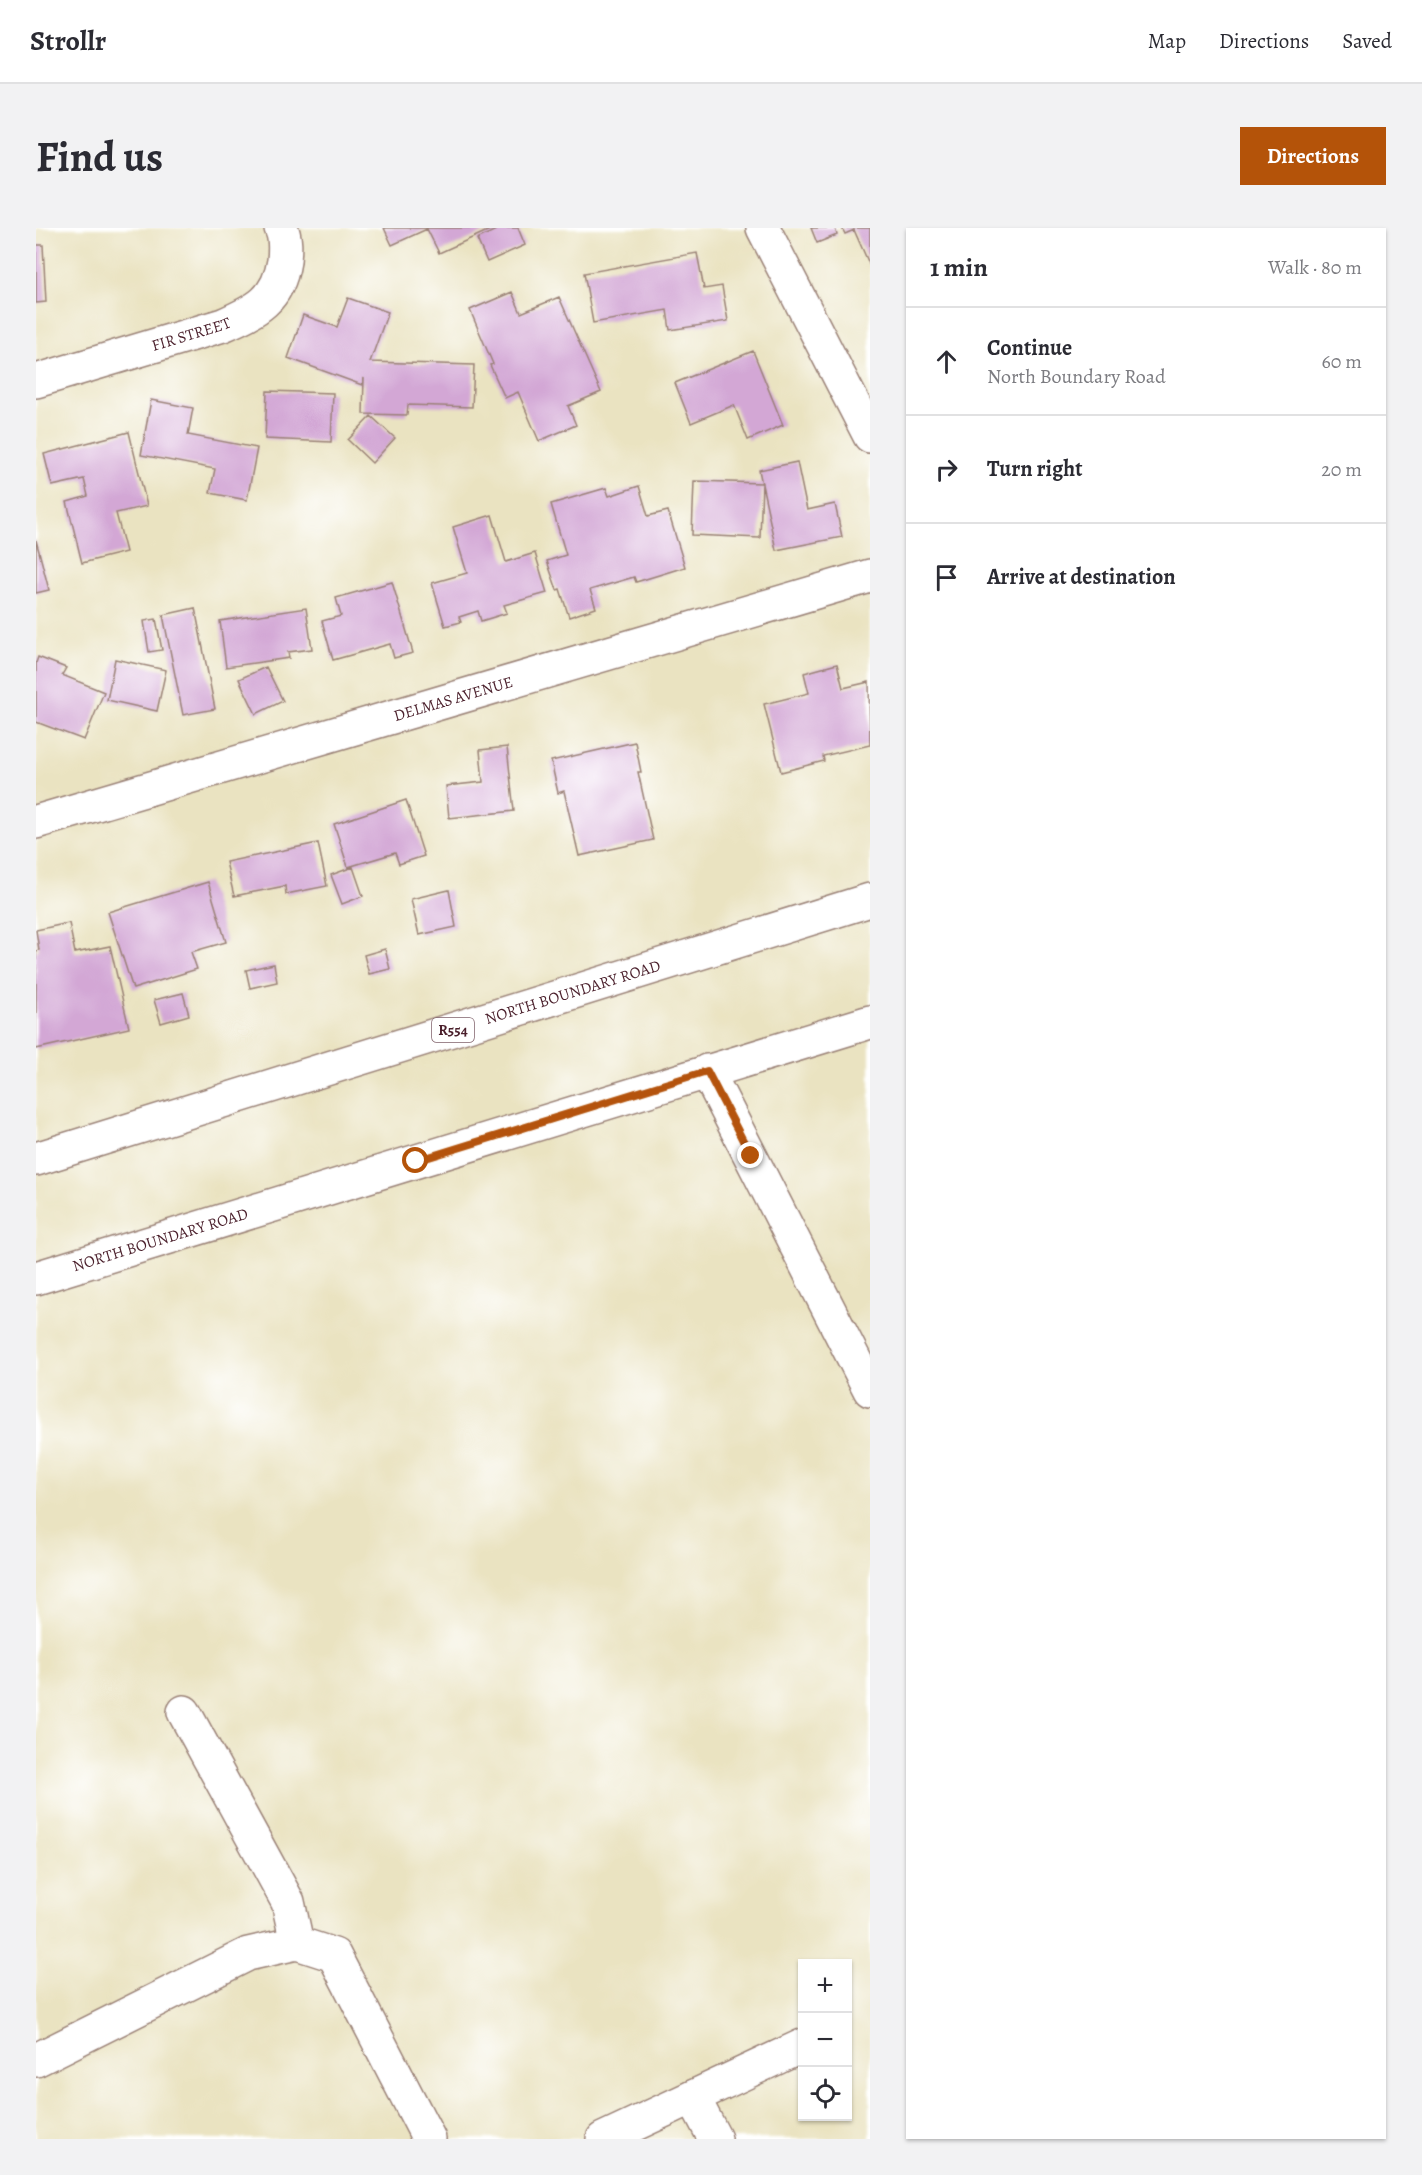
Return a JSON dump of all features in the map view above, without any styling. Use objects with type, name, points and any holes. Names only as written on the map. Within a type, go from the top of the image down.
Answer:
[{"type":"street","name":"FIR STREET","points":[[36,381],[224,326],[250,313],[274,292],[282,271],[285,249],[281,228]]},
{"type":"street","points":[[763,228],[870,436]]},
{"type":"street","name":"DELMAS AVENUE","points":[[36,822],[870,576]]},
{"type":"street","name":"NORTH BOUNDARY ROAD","points":[[36,1159],[870,900]]},
{"type":"street","name":"NORTH BOUNDARY ROAD","points":[[36,1278],[870,1022]]},
{"type":"street","points":[[707,1071],[870,1390]]},
{"type":"street","points":[[184,1712],[288,1902],[297,1943]]},
{"type":"street","points":[[36,2060],[248,1954],[297,1943],[334,1955],[429,2139]]},
{"type":"street","points":[[603,2139],[798,2048]]},
{"type":"street","points":[[693,2097],[715,2139]]},
{"type":"building","points":[[384,228],[494,228],[439,253],[427,229],[392,245]]},
{"type":"building","points":[[500,228],[518,228],[525,245],[487,262],[477,239]]},
{"type":"building","points":[[811,228],[835,228],[837,235],[817,243]]},
{"type":"building","points":[[842,228],[870,228],[870,266],[854,230],[845,234]]},
{"type":"building","points":[[36,245],[43,245],[46,302],[36,303]]},
{"type":"building","points":[[697,253],[704,289],[722,286],[728,321],[670,330],[667,310],[593,323],[584,273]]},
{"type":"building","points":[[512,292],[521,313],[559,297],[601,392],[568,406],[576,425],[539,441],[518,392],[505,398],[470,310]]},
{"type":"building","points":[[348,298],[388,312],[370,362],[474,365],[472,407],[408,405],[407,415],[363,414],[364,378],[362,385],[288,358],[303,315],[337,327]]},
{"type":"building","points":[[753,351],[783,425],[748,440],[734,405],[691,423],[675,383]]},
{"type":"building","points":[[267,391],[333,393],[331,442],[265,439]]},
{"type":"building","points":[[151,400],[193,408],[188,435],[257,448],[247,500],[210,493],[215,469],[141,455]]},
{"type":"building","points":[[371,416],[395,438],[372,463],[348,440]]},
{"type":"building","points":[[129,432],[147,506],[116,513],[126,552],[82,563],[67,502],[88,496],[84,479],[52,486],[44,454]]},
{"type":"building","points":[[797,462],[807,510],[835,504],[842,537],[776,550],[759,470]]},
{"type":"building","points":[[694,481],[762,483],[760,538],[692,535]]},
{"type":"building","points":[[639,486],[648,516],[668,511],[685,567],[636,582],[634,577],[590,590],[596,608],[569,617],[560,589],[557,590],[547,561],[566,555],[551,504],[606,488],[609,496]]},
{"type":"building","points":[[492,515],[506,562],[535,553],[547,593],[504,605],[507,613],[481,621],[478,611],[459,617],[461,622],[445,626],[432,583],[467,573],[453,527]]},
{"type":"building","points":[[36,540],[49,590],[36,593]]},
{"type":"building","points":[[392,582],[413,653],[394,658],[390,644],[333,660],[322,621],[341,616],[336,598]]},
{"type":"building","points":[[195,608],[215,709],[183,715],[163,615]]},
{"type":"building","points":[[306,608],[312,649],[288,652],[289,658],[226,667],[220,621]]},
{"type":"building","points":[[156,619],[162,650],[149,652],[144,621]]},
{"type":"building","points":[[38,657],[66,668],[62,675],[104,692],[84,740],[36,722],[36,663]]},
{"type":"building","points":[[115,659],[166,670],[157,711],[107,700]]},
{"type":"building","points":[[837,664],[843,688],[869,682],[870,745],[823,756],[824,761],[781,772],[764,704],[809,693],[804,673]]},
{"type":"building","points":[[266,667],[283,701],[256,714],[239,679]]},
{"type":"building","points":[[635,742],[641,772],[638,772],[653,840],[579,856],[564,791],[558,793],[551,761]]},
{"type":"building","points":[[507,747],[514,811],[449,818],[446,786],[483,782],[480,750]]},
{"type":"building","points":[[406,800],[424,856],[399,864],[395,853],[348,867],[334,824]]},
{"type":"building","points":[[318,843],[327,886],[286,894],[285,886],[234,896],[226,862]]},
{"type":"building","points":[[353,867],[363,896],[342,904],[331,875]]},
{"type":"building","points":[[208,882],[226,942],[191,952],[197,969],[133,989],[108,912]]},
{"type":"building","points":[[449,890],[456,927],[419,935],[411,899]]},
{"type":"building","points":[[69,923],[75,953],[110,946],[129,1028],[36,1049],[36,951],[39,950],[36,930]]},
{"type":"building","points":[[385,949],[390,969],[369,974],[364,955]]},
{"type":"building","points":[[274,964],[277,982],[250,988],[246,970]]},
{"type":"building","points":[[183,993],[189,1015],[161,1023],[154,1000]]},
{"type":"route","points":[[416,1161],[707,1071],[751,1156]]}]
